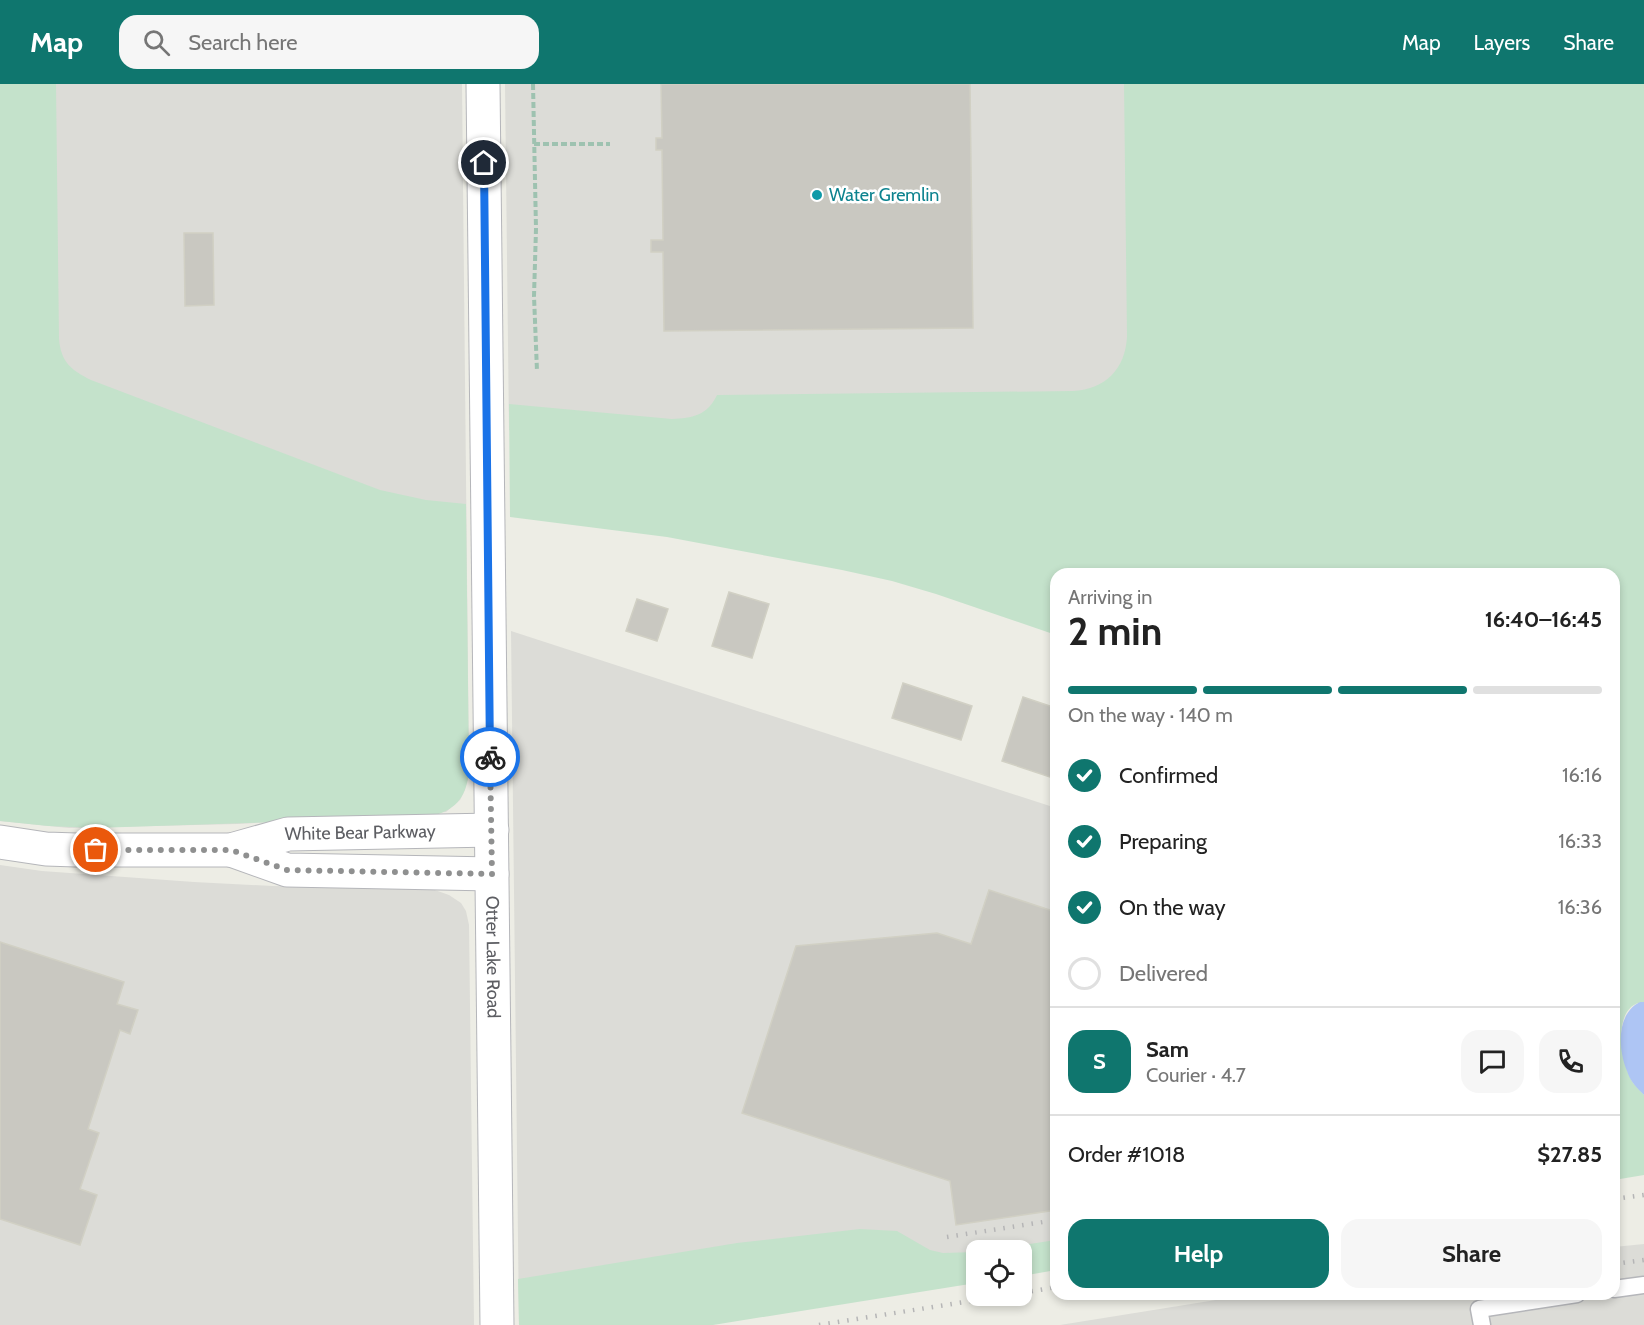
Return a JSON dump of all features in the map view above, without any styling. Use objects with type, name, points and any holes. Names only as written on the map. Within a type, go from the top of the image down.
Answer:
[{"type":"street","name":"Otter Lake Road","points":[[483,84],[497,1325]]},
{"type":"street","name":"White Bear Parkway","points":[[0,842],[46,849],[231,850],[288,834],[492,830]]},
{"type":"street","name":"White Bear Parkway","points":[[231,850],[287,870],[492,874]]},
{"type":"lane","points":[[1620,1288],[1644,1285]]},
{"type":"lane","points":[[1482,1325],[1479,1309],[1538,1300]]},
{"type":"path","points":[[533,84],[536,229],[534,296],[537,371]]},
{"type":"path","points":[[534,144],[610,144]]},
{"type":"shaded area","points":[[37,84],[462,84],[469,773],[460,800],[446,812],[237,824],[69,828],[0,821],[0,199]]},
{"type":"shaded area","points":[[505,84],[1254,84],[1058,568],[1050,568],[1050,572],[509,430]]},
{"type":"shaded area","points":[[511,631],[1050,806],[1050,1264],[1032,1256],[1032,1240],[966,1240],[966,1281],[689,1325],[519,1325]]},
{"type":"shaded area","points":[[0,865],[42,871],[194,882],[432,889],[449,895],[461,903],[466,911],[469,925],[474,1325],[0,1325]]},
{"type":"shaded area","points":[[1644,1244],[1644,1325],[1060,1325],[1216,1300],[1620,1300],[1620,1246]]},
{"type":"green space","points":[[0,84],[56,84],[59,339],[62,354],[73,369],[91,380],[380,490],[426,500],[466,504],[469,773],[461,797],[446,811],[429,817],[94,828],[0,821]]},
{"type":"green space","points":[[1124,84],[1644,84],[1644,1002],[1633,1005],[1626,1013],[1621,1037],[1622,1051],[1629,1075],[1644,1095],[1644,1175],[1620,1179],[1620,568],[1050,568],[1050,633],[936,594],[842,570],[667,537],[510,517],[509,404],[672,419],[686,418],[704,412],[717,395],[1073,391],[1095,386],[1112,375],[1122,359],[1127,337]]},
{"type":"green space","points":[[860,1229],[897,1231],[930,1250],[943,1253],[966,1252],[966,1285],[713,1325],[519,1325],[518,1279],[737,1243]]},
{"type":"green space","points":[[1050,1241],[1050,1271],[1032,1274],[1032,1244]]},
{"type":"water","points":[[1644,1002],[1644,1095],[1628,1075],[1621,1043],[1623,1023],[1632,1008]]},
{"type":"building","name":"Water Gremlin","points":[[661,84],[970,84],[973,328],[664,331],[663,252],[651,252],[651,240],[663,240],[662,150],[656,150],[656,138],[662,138]]},
{"type":"building","points":[[184,233],[213,233],[214,305],[185,306]]},
{"type":"building","points":[[729,592],[769,604],[752,658],[712,646]]},
{"type":"building","points":[[637,599],[668,609],[657,641],[626,631]]},
{"type":"building","points":[[903,683],[972,706],[961,740],[892,718]]},
{"type":"building","points":[[1023,697],[1050,706],[1050,777],[1002,761]]},
{"type":"building","points":[[989,890],[1050,910],[1050,1211],[956,1225],[950,1181],[742,1113],[796,946],[937,933],[971,944]]},
{"type":"building","points":[[0,942],[124,982],[117,1004],[138,1010],[130,1034],[120,1030],[88,1129],[99,1133],[80,1189],[97,1195],[80,1245],[0,1219]]},
{"type":"railway","points":[[1620,1198],[1644,1195]]},
{"type":"railway","points":[[947,1237],[1050,1221]]},
{"type":"railway","points":[[1620,1263],[1644,1260]]},
{"type":"railway","points":[[1032,1291],[1050,1288]]},
{"type":"railway","points":[[819,1325],[966,1302]]},
{"type":"way so far","points":[[96,850],[231,850],[287,870],[492,874],[490,757]]},
{"type":"place","name":"Water Gremlin","points":[[817,195]]},
{"type":"route","points":[[484,163],[490,757]]}]
